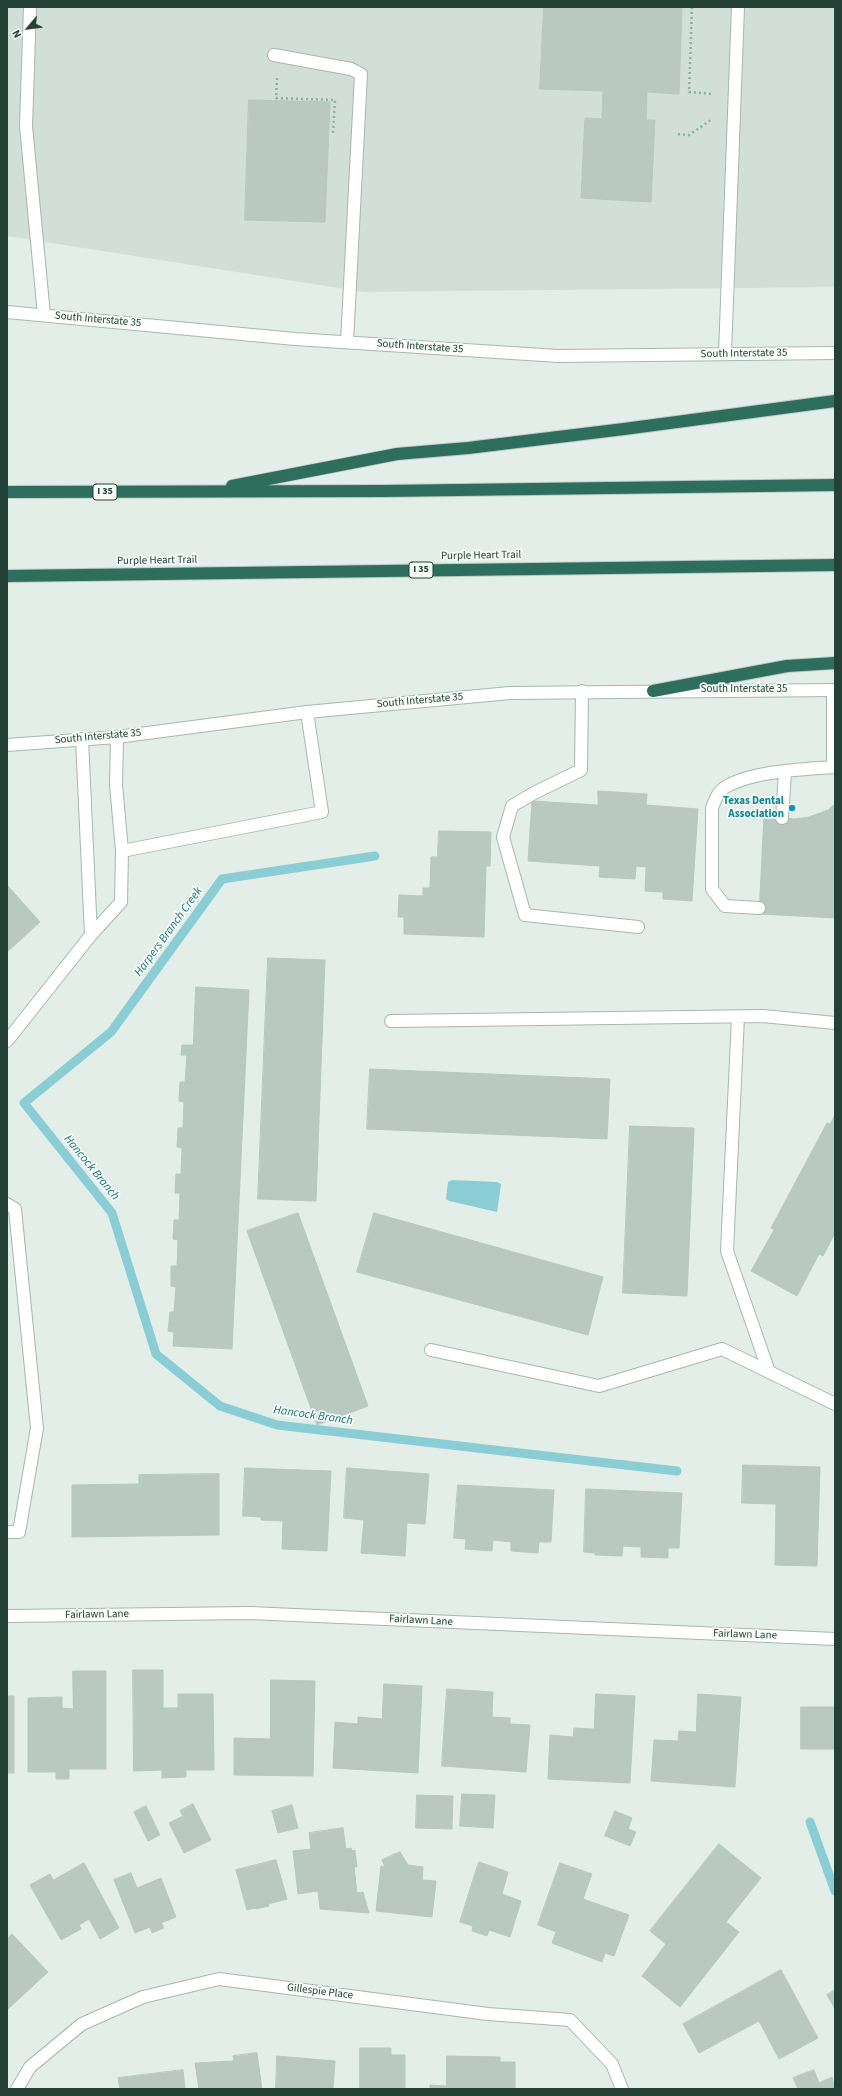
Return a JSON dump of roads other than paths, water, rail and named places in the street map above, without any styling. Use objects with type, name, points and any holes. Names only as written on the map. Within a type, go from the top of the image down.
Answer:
[{"type":"highway","points":[[203,491],[397,454],[468,448],[624,430],[835,401]]},
{"type":"highway","name":"I 35","points":[[7,492],[835,485]]},
{"type":"highway","name":"Purple Heart Trail","points":[[7,576],[835,565]]},
{"type":"highway","points":[[653,691],[787,666],[835,663]]},
{"type":"main road","points":[[30,7],[26,126],[44,315]]},
{"type":"main road","points":[[725,354],[738,7]]},
{"type":"main road","points":[[276,55],[351,69],[361,74],[347,342]]},
{"type":"main road","name":"South Interstate 35","points":[[7,312],[347,342],[558,356],[835,353]]},
{"type":"main road","points":[[759,908],[725,906],[712,889],[712,808],[716,797],[726,786],[754,776],[834,767],[834,690]]},
{"type":"main road","name":"South Interstate 35","points":[[7,745],[117,737],[307,712],[510,693],[582,691],[834,690]]},
{"type":"main road","points":[[582,691],[581,770],[534,792],[512,806],[503,837],[524,915],[638,927]]},
{"type":"main road","points":[[122,851],[322,812],[307,712]]},
{"type":"main road","points":[[7,1041],[90,936],[121,902],[122,851],[116,785],[117,737]]},
{"type":"main road","points":[[82,739],[90,936]]},
{"type":"main road","points":[[782,818],[785,772]]},
{"type":"main road","points":[[391,1021],[763,1016],[835,1023]]},
{"type":"main road","points":[[738,1017],[727,1251],[768,1372]]},
{"type":"main road","points":[[7,1204],[15,1209],[37,1428],[19,1532],[7,1532]]},
{"type":"main road","points":[[431,1350],[599,1386],[722,1349],[835,1404]]},
{"type":"main road","name":"Fairlawn Lane","points":[[7,1616],[250,1613],[835,1639]]},
{"type":"main road","name":"Gillespie Place","points":[[17,2089],[30,2067],[82,2024],[143,1997],[220,1979],[488,2014],[570,2020],[612,2064],[622,2089]]},
{"type":"water","points":[[452,1180],[497,1182],[501,1184],[497,1212],[446,1199],[448,1182]]},
{"type":"waterway","name":"Hancock Branch","points":[[375,856],[222,879],[111,1032],[24,1103],[112,1213],[156,1354],[220,1406],[277,1425],[677,1471]]},
{"type":"waterway","name":"Hancock Branch","points":[[810,1822],[835,1891]]},
{"type":"place","name":"Texas Dental Association","points":[[792,808]]},
{"type":"water label","name":"Harpers Branch Creek","points":[[169,932]]}]
